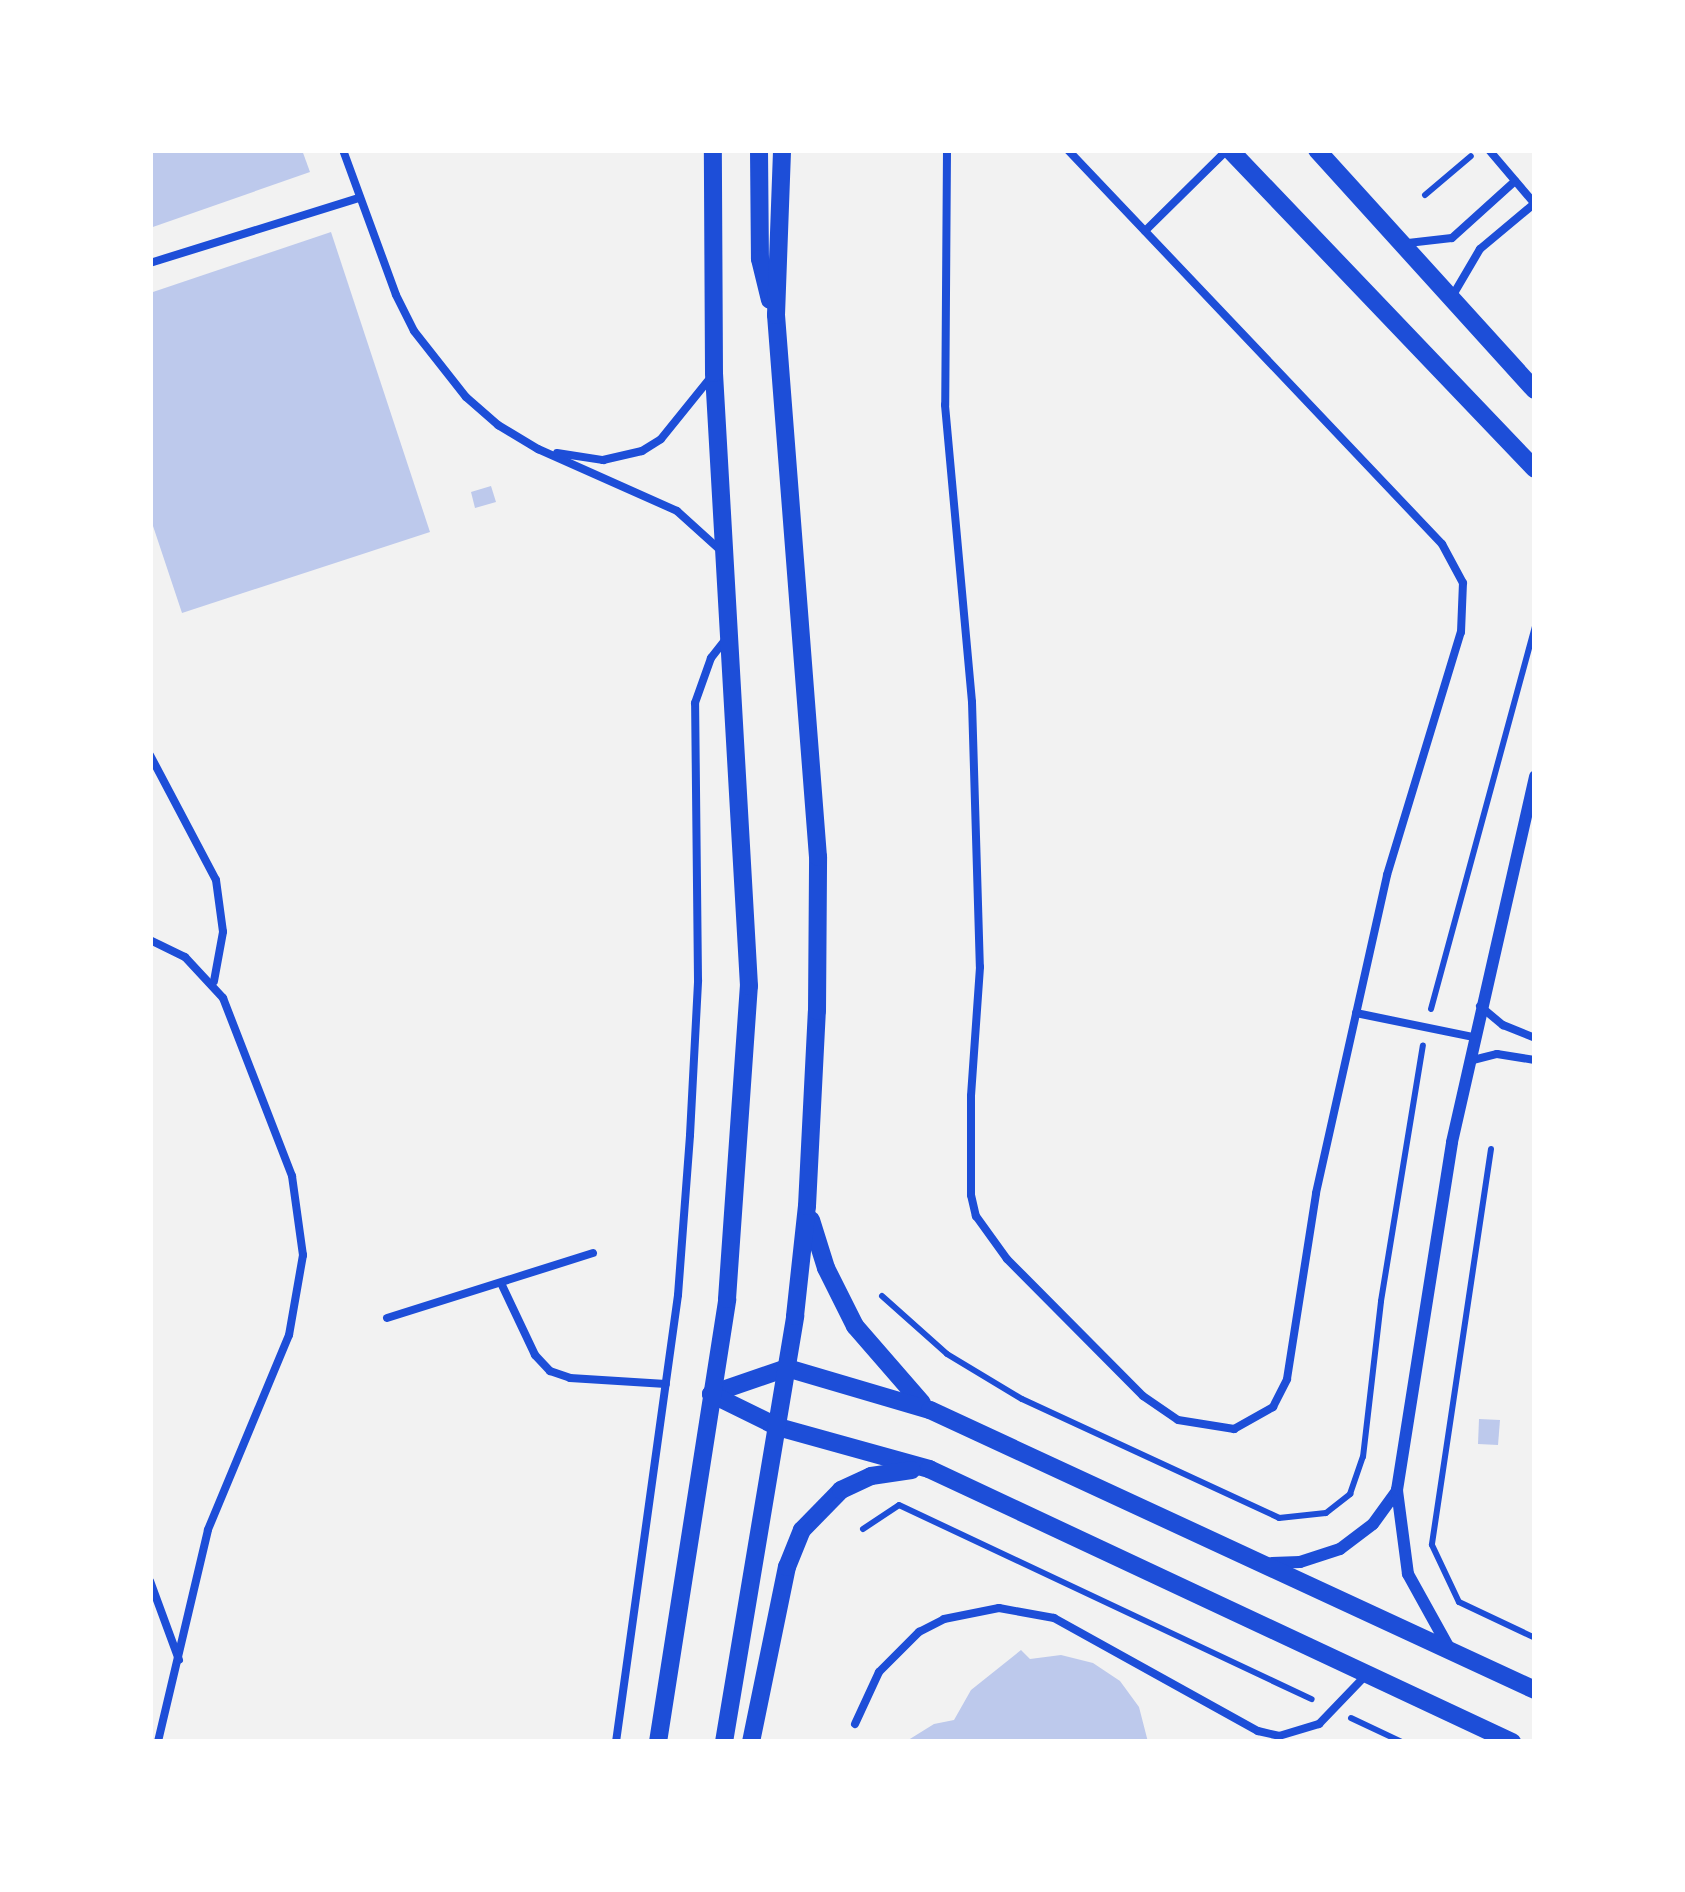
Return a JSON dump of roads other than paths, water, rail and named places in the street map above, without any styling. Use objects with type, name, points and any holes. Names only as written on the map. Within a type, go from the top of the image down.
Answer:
[{"type":"street","points":[[658,1742],[727,1299],[749,986],[714,373],[712,150]]},
{"type":"street","points":[[759,150],[760,260],[776,315]]},
{"type":"street","points":[[724,1742],[778,1427],[808,1206],[818,856],[776,315],[782,150]]},
{"type":"street","points":[[1229,150],[1535,469]]},
{"type":"street","points":[[1317,150],[1533,386]]},
{"type":"street","points":[[1449,1648],[1408,1574],[1397,1490],[1468,1062],[1535,776]]},
{"type":"street","points":[[808,1206],[826,1268],[855,1326],[930,1411]]},
{"type":"street","points":[[711,1394],[787,1368],[930,1411],[1535,1690]]},
{"type":"street","points":[[711,1394],[778,1427],[929,1469],[1512,1742]]},
{"type":"street","points":[[751,1742],[787,1567],[802,1530],[830,1497],[856,1483],[894,1471],[929,1469]]},
{"type":"street","points":[[1259,1562],[1300,1562],[1340,1549],[1373,1524],[1397,1490]]},
{"type":"lane","points":[[343,150],[395,295],[438,366],[498,425],[538,449],[677,511],[724,554]]},
{"type":"lane","points":[[947,150],[945,405],[972,701],[980,967],[970,1096],[971,1196],[976,1216],[1007,1258],[1143,1396],[1178,1420],[1234,1429],[1262,1418],[1281,1394],[1316,1193],[1356,1013],[1387,875],[1461,632],[1463,583],[1442,544],[1068,150]]},
{"type":"lane","points":[[1145,230],[1229,150]]},
{"type":"lane","points":[[1452,297],[1480,249],[1535,204],[1489,150]]},
{"type":"lane","points":[[1405,242],[1452,238],[1515,181]]},
{"type":"lane","points":[[150,263],[359,198]]},
{"type":"lane","points":[[538,449],[603,460],[642,451],[676,423],[714,373]]},
{"type":"lane","points":[[616,1742],[666,1384],[695,1058],[695,703],[711,658],[730,634]]},
{"type":"lane","points":[[150,755],[216,880],[224,932],[213,983]]},
{"type":"lane","points":[[150,940],[185,957],[213,983],[292,1176],[303,1255],[289,1335],[208,1530],[158,1742]]},
{"type":"lane","points":[[1480,1006],[1503,1025],[1535,1038]]},
{"type":"lane","points":[[1356,1013],[1473,1037]]},
{"type":"lane","points":[[1468,1062],[1497,1054],[1535,1060]]},
{"type":"lane","points":[[387,1318],[593,1253]]},
{"type":"lane","points":[[501,1283],[535,1355],[550,1370],[570,1378],[666,1384]]},
{"type":"lane","points":[[150,1581],[179,1662]]},
{"type":"lane","points":[[856,1724],[879,1672],[919,1632],[971,1611],[999,1608],[1054,1618],[1258,1732],[1300,1733],[1334,1710],[1367,1674]]}]
